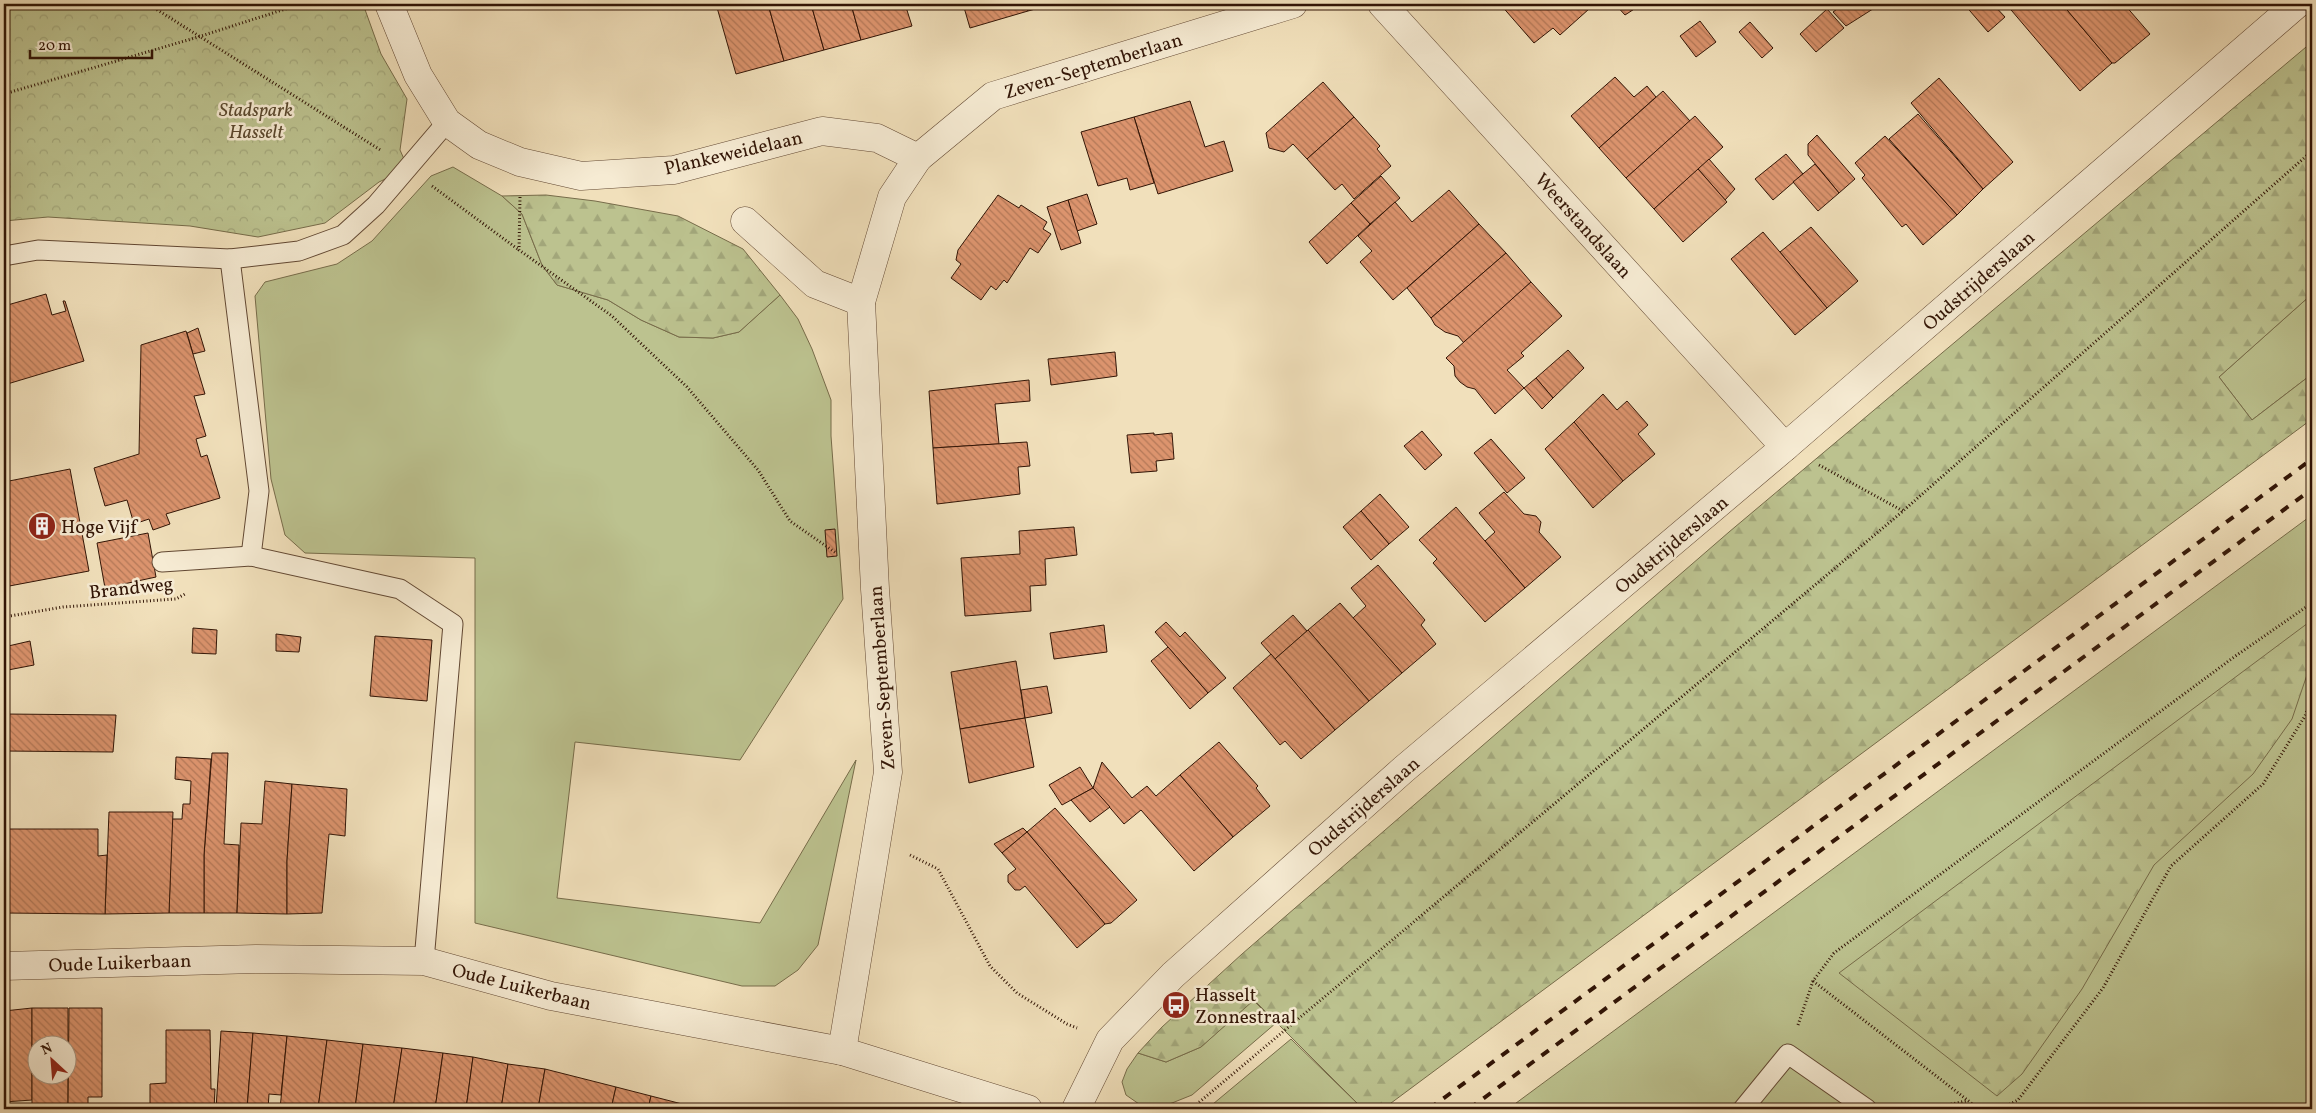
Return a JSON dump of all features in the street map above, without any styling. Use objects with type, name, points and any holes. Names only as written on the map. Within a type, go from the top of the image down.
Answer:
[{"type":"street","name":"Plankeweidelaan","points":[[388,4],[418,76],[447,122],[479,145],[520,162],[581,176],[674,170],[822,132],[877,138],[918,158]]},
{"type":"street","name":"Zeven-Septemberlaan","points":[[842,1051],[888,772],[875,589],[861,302],[892,198],[918,158],[993,96],[1293,4]]},
{"type":"street","name":"Weerstandslaan","points":[[1382,4],[1785,447]]},
{"type":"street","name":"Oudstrijderslaan","points":[[1076,1109],[1110,1040],[1173,975],[1404,769],[1785,447],[2297,4]]},
{"type":"street","points":[[745,221],[815,284],[861,302]]},
{"type":"street","name":"Oude Luikerbaan","points":[[4,966],[256,958],[424,961],[551,996],[842,1051],[1028,1109]]},
{"type":"lane","points":[[4,256],[38,250],[230,259],[299,251],[343,235],[376,205],[447,122]]},
{"type":"lane","points":[[230,259],[259,491],[251,556]]},
{"type":"lane","points":[[162,562],[251,556],[400,589],[453,624],[424,961]]},
{"type":"lane","points":[[1743,1109],[1788,1054],[1867,1109]]},
{"type":"path","points":[[148,4],[408,168],[612,316],[687,387],[758,470],[790,521],[837,554]]},
{"type":"path","points":[[4,94],[198,37],[302,4]]},
{"type":"path","points":[[1191,1109],[1903,510],[2312,151]]},
{"type":"path","points":[[519,250],[520,162]]},
{"type":"path","points":[[1785,447],[1903,510]]},
{"type":"path","name":"Brandweg","points":[[4,617],[63,607],[176,599],[193,589]]},
{"type":"path","points":[[1788,1054],[1813,981],[1834,953],[2234,657],[2312,603]]},
{"type":"path","points":[[2000,1109],[2018,1100],[2103,988],[2171,866],[2263,784],[2306,716],[2312,697]]},
{"type":"path","points":[[878,838],[938,869],[990,966],[1017,993],[1067,1024],[1110,1040]]},
{"type":"path","points":[[1813,981],[1979,1109]]},
{"type":"path","points":[[1928,1109],[1966,1100]]},
{"type":"green space","name":"Stadspark Hasselt","points":[[4,4],[363,4],[381,54],[407,99],[400,150],[408,168],[379,182],[325,223],[258,237],[190,226],[48,217],[4,221]]},
{"type":"green space","points":[[2312,42],[2312,294],[2219,377],[2252,420],[2312,374],[2312,419],[1383,1109],[1363,1109],[1254,1000],[1201,1047],[1166,1062],[1138,1053],[1162,1027],[1242,954],[1729,532]]},
{"type":"green space","points":[[453,167],[502,196],[522,214],[542,265],[557,285],[608,300],[641,320],[679,337],[713,338],[739,332],[780,295],[798,319],[812,349],[831,400],[831,436],[843,599],[740,760],[575,742],[557,898],[760,923],[856,760],[818,945],[798,970],[775,986],[742,986],[475,923],[475,558],[305,553],[285,535],[271,479],[255,296],[265,282],[337,264],[372,241],[431,176]]},
{"type":"green space","points":[[546,195],[595,201],[678,216],[743,249],[780,295],[739,332],[713,338],[679,337],[641,320],[608,300],[557,285],[542,265],[522,214],[502,196]]},
{"type":"green space","points":[[2312,294],[2312,374],[2252,420],[2219,377]]},
{"type":"green space","points":[[2312,515],[2312,1109],[1508,1109]]},
{"type":"green space","points":[[2312,620],[2312,660],[2292,719],[2253,774],[2154,865],[2082,989],[2022,1074],[1997,1096],[1839,973]]},
{"type":"green space","points":[[1253,1000],[1276,1023],[1192,1095],[1153,1108],[1139,1104],[1126,1095],[1122,1082],[1127,1069],[1138,1053],[1166,1062],[1201,1047]]},
{"type":"green space","points":[[1291,1039],[1363,1109],[1207,1109]]},
{"type":"building","points":[[716,4],[768,4],[784,61],[736,74]]},
{"type":"building","points":[[768,4],[811,4],[824,50],[784,61]]},
{"type":"building","points":[[811,4],[851,4],[861,40],[824,50]]},
{"type":"building","points":[[851,4],[905,4],[912,26],[861,40]]},
{"type":"building","points":[[963,4],[1026,4],[1028,11],[970,28]]},
{"type":"building","points":[[1026,4],[1054,4],[1028,11]]},
{"type":"building","points":[[1500,4],[1584,4],[1589,9],[1560,35],[1553,28],[1534,43]]},
{"type":"building","points":[[1615,4],[1642,4],[1625,15]]},
{"type":"building","points":[[1844,4],[1874,4],[1876,7],[1846,26],[1833,12]]},
{"type":"building","points":[[1964,4],[1993,4],[2005,17],[1988,32]]},
{"type":"building","points":[[2006,4],[2062,4],[2112,63],[2080,91]]},
{"type":"building","points":[[2062,4],[2124,4],[2150,34],[2115,63],[2112,63]]},
{"type":"building","points":[[1827,9],[1844,28],[1816,52],[1800,34]]},
{"type":"building","points":[[1700,21],[1716,42],[1696,57],[1680,36]]},
{"type":"building","points":[[1750,22],[1773,48],[1762,58],[1739,32]]},
{"type":"building","points":[[1615,77],[1634,97],[1647,86],[1656,97],[1599,148],[1571,116]]},
{"type":"building","points":[[1939,78],[2013,162],[1983,189],[1911,103]]},
{"type":"building","points":[[1323,82],[1354,117],[1307,159],[1293,144],[1284,152],[1269,148],[1266,133]]},
{"type":"building","points":[[1663,91],[1690,121],[1626,178],[1599,148]]},
{"type":"building","points":[[1190,101],[1205,147],[1224,141],[1233,171],[1158,194],[1134,117]]},
{"type":"building","points":[[1918,114],[1983,189],[1957,215],[1889,139]]},
{"type":"building","points":[[1695,116],[1723,147],[1654,209],[1626,178]]},
{"type":"building","points":[[1134,117],[1154,183],[1130,190],[1127,178],[1098,186],[1081,132]]},
{"type":"building","points":[[1354,117],[1380,146],[1377,149],[1391,166],[1354,199],[1342,184],[1335,190],[1307,159]]},
{"type":"building","points":[[1817,135],[1855,179],[1839,193],[1808,155],[1808,144]]},
{"type":"building","points":[[1885,136],[1957,215],[1923,245],[1906,224],[1902,227],[1862,178],[1865,175],[1855,163]]},
{"type":"building","points":[[1786,154],[1803,174],[1773,200],[1755,179]]},
{"type":"building","points":[[1709,159],[1735,189],[1725,200],[1698,169]]},
{"type":"building","points":[[1815,164],[1839,193],[1818,211],[1793,182]]},
{"type":"building","points":[[1698,169],[1727,202],[1683,242],[1654,209]]},
{"type":"building","points":[[1381,176],[1400,198],[1370,224],[1351,203]]},
{"type":"building","points":[[1449,190],[1479,224],[1393,300],[1360,262],[1372,251],[1358,236],[1395,202],[1412,222]]},
{"type":"building","points":[[1087,194],[1097,224],[1077,231],[1068,200]]},
{"type":"building","points":[[998,195],[1019,208],[1021,205],[1047,222],[1043,229],[1051,234],[1038,253],[1030,248],[1007,283],[1004,280],[996,290],[991,286],[981,300],[951,278],[961,264],[956,260],[958,250]]},
{"type":"building","points":[[1068,200],[1081,243],[1061,250],[1047,207]]},
{"type":"building","points":[[1351,203],[1370,224],[1327,264],[1309,242]]},
{"type":"building","points":[[1479,224],[1506,253],[1431,318],[1407,288]]},
{"type":"building","points":[[1811,227],[1858,281],[1827,308],[1780,252]]},
{"type":"building","points":[[1763,232],[1827,308],[1795,335],[1731,259]]},
{"type":"building","points":[[1506,253],[1531,282],[1464,343],[1458,336],[1445,332],[1435,325],[1431,318]]},
{"type":"building","points":[[1531,282],[1562,316],[1521,353],[1524,356],[1507,370],[1524,388],[1495,414],[1475,389],[1467,387],[1460,382],[1455,376],[1454,366],[1446,358]]},
{"type":"building","points":[[46,294],[52,315],[66,311],[63,301],[65,301],[84,361],[4,385],[4,306]]},
{"type":"building","points":[[198,328],[205,351],[193,354],[187,333]]},
{"type":"building","points":[[186,331],[205,394],[194,396],[206,436],[196,439],[201,457],[207,455],[220,498],[166,514],[170,524],[153,530],[149,519],[134,524],[127,500],[105,506],[94,468],[139,454],[141,345]]},
{"type":"building","points":[[1568,350],[1584,368],[1553,398],[1536,378]]},
{"type":"building","points":[[1115,352],[1117,376],[1051,385],[1048,359]]},
{"type":"building","points":[[1536,378],[1553,398],[1542,409],[1524,388]]},
{"type":"building","points":[[1029,380],[1030,401],[995,404],[999,444],[933,448],[929,391]]},
{"type":"building","points":[[1603,394],[1617,410],[1627,401],[1648,425],[1638,434],[1655,454],[1623,481],[1574,422]]},
{"type":"building","points":[[1574,422],[1623,481],[1593,508],[1545,449]]},
{"type":"building","points":[[1422,431],[1442,455],[1425,470],[1404,446]]},
{"type":"building","points":[[1154,433],[1154,435],[1172,433],[1174,459],[1156,461],[1157,471],[1131,473],[1127,435]]},
{"type":"building","points":[[1491,439],[1525,478],[1507,493],[1474,453]]},
{"type":"building","points":[[1027,442],[1030,466],[1018,467],[1020,494],[937,504],[933,448]]},
{"type":"building","name":"Hoge Vijf","points":[[70,469],[89,571],[4,587],[4,482]]},
{"type":"building","points":[[1504,492],[1524,514],[1536,516],[1541,522],[1539,532],[1561,557],[1525,588],[1485,541],[1495,532],[1479,513]]},
{"type":"building","points":[[1380,494],[1409,527],[1389,544],[1361,511]]},
{"type":"building","points":[[1456,507],[1525,588],[1485,622],[1433,563],[1437,559],[1419,540]]},
{"type":"building","points":[[1361,511],[1389,544],[1371,560],[1343,527]]},
{"type":"building","points":[[1074,527],[1077,555],[1045,559],[1046,585],[1030,586],[1031,611],[965,616],[961,558],[1020,554],[1019,531]]},
{"type":"building","points":[[835,529],[837,556],[827,557],[825,530]]},
{"type":"building","points":[[148,533],[156,577],[105,588],[97,543]]},
{"type":"building","points":[[1378,565],[1425,620],[1421,625],[1436,644],[1402,673],[1353,618],[1366,606],[1351,588]]},
{"type":"building","points":[[1340,603],[1402,673],[1369,701],[1308,630]]},
{"type":"building","points":[[1293,615],[1307,631],[1275,659],[1261,643]]},
{"type":"building","points":[[1166,622],[1180,637],[1185,632],[1226,678],[1208,693],[1155,632]]},
{"type":"building","points":[[1104,625],[1107,652],[1054,659],[1050,633]]},
{"type":"building","points":[[193,628],[217,630],[216,654],[192,653]]},
{"type":"building","points":[[1308,630],[1369,701],[1335,730],[1275,659]]},
{"type":"building","points":[[276,634],[301,637],[299,652],[276,651]]},
{"type":"building","points":[[375,636],[432,640],[427,701],[370,696]]},
{"type":"building","points":[[30,641],[34,665],[8,670],[4,647]]},
{"type":"building","points":[[1168,647],[1208,693],[1190,709],[1151,661]]},
{"type":"building","points":[[1271,654],[1335,730],[1301,759],[1285,741],[1280,745],[1233,688]]},
{"type":"building","points":[[1016,661],[1025,718],[960,729],[951,672]]},
{"type":"building","points":[[1047,686],[1052,713],[1025,718],[1021,690]]},
{"type":"building","points":[[4,714],[116,715],[113,752],[4,751]]},
{"type":"building","points":[[1025,718],[1034,767],[969,783],[960,729]]},
{"type":"building","points":[[1219,742],[1258,786],[1256,788],[1270,806],[1233,837],[1180,775]]},
{"type":"building","points":[[212,753],[228,753],[224,844],[239,845],[237,913],[204,913],[204,855]]},
{"type":"building","points":[[176,757],[211,759],[204,855],[204,913],[169,913],[172,819],[182,819],[183,804],[190,804],[191,781],[175,779]]},
{"type":"building","points":[[1102,762],[1132,798],[1147,786],[1156,796],[1180,775],[1233,837],[1194,871],[1141,810],[1124,824],[1093,788]]},
{"type":"building","points":[[1080,767],[1093,788],[1062,805],[1049,785]]},
{"type":"building","points":[[265,781],[292,784],[287,861],[287,914],[237,913],[241,823],[262,824]]},
{"type":"building","points":[[292,784],[347,789],[345,836],[329,834],[322,913],[287,914],[287,861]]},
{"type":"building","points":[[1093,788],[1110,807],[1090,822],[1071,800]]},
{"type":"building","points":[[1055,808],[1137,900],[1111,923],[1105,924],[1027,832]]},
{"type":"building","points":[[109,812],[173,812],[169,913],[105,914]]},
{"type":"building","points":[[1023,828],[1027,832],[1002,853],[994,844]]},
{"type":"building","points":[[4,829],[98,829],[98,856],[107,855],[105,914],[4,913]]},
{"type":"building","points":[[1027,832],[1105,924],[1077,948],[1025,886],[1020,890],[1015,890],[1008,882],[1008,875],[1016,869],[1002,853]]},
{"type":"building","points":[[32,1008],[32,1036],[28,1036],[28,1086],[32,1086],[32,1100],[4,1102],[4,1011]]},
{"type":"building","points":[[32,1008],[68,1008],[68,1036],[32,1036]]},
{"type":"building","points":[[69,1008],[102,1008],[102,1097],[88,1097],[88,1109],[68,1109],[68,1086],[78,1086],[78,1036],[69,1036]]},
{"type":"building","points":[[166,1030],[210,1030],[211,1089],[215,1089],[214,1109],[150,1109],[150,1084],[166,1083]]},
{"type":"building","points":[[221,1031],[253,1033],[247,1109],[216,1109]]},
{"type":"building","points":[[253,1033],[287,1036],[281,1095],[269,1094],[268,1109],[247,1109]]},
{"type":"building","points":[[287,1036],[327,1040],[318,1109],[280,1109]]},
{"type":"building","points":[[327,1040],[363,1044],[355,1109],[318,1109]]},
{"type":"building","points":[[363,1044],[402,1048],[393,1109],[355,1109]]},
{"type":"building","points":[[402,1048],[443,1053],[435,1109],[393,1109]]},
{"type":"building","points":[[443,1053],[473,1057],[466,1109],[435,1109]]},
{"type":"building","points":[[473,1057],[508,1064],[501,1109],[466,1109]]},
{"type":"building","points":[[508,1064],[545,1069],[538,1109],[501,1109]]},
{"type":"building","points":[[545,1069],[616,1087],[611,1109],[538,1109]]},
{"type":"building","points":[[32,1086],[68,1086],[68,1109],[32,1109]]},
{"type":"building","points":[[616,1087],[651,1096],[648,1109],[611,1109]]},
{"type":"building","points":[[651,1096],[686,1105],[685,1109],[648,1109]]},
{"type":"railway","points":[[1429,1109],[2312,459]]},
{"type":"railway","points":[[1469,1109],[2312,489]]},
{"type":"place","name":"Hoge Vijf","points":[[42,526]]},
{"type":"place","name":"Hasselt Zonnestraal","points":[[1176,1005]]}]
